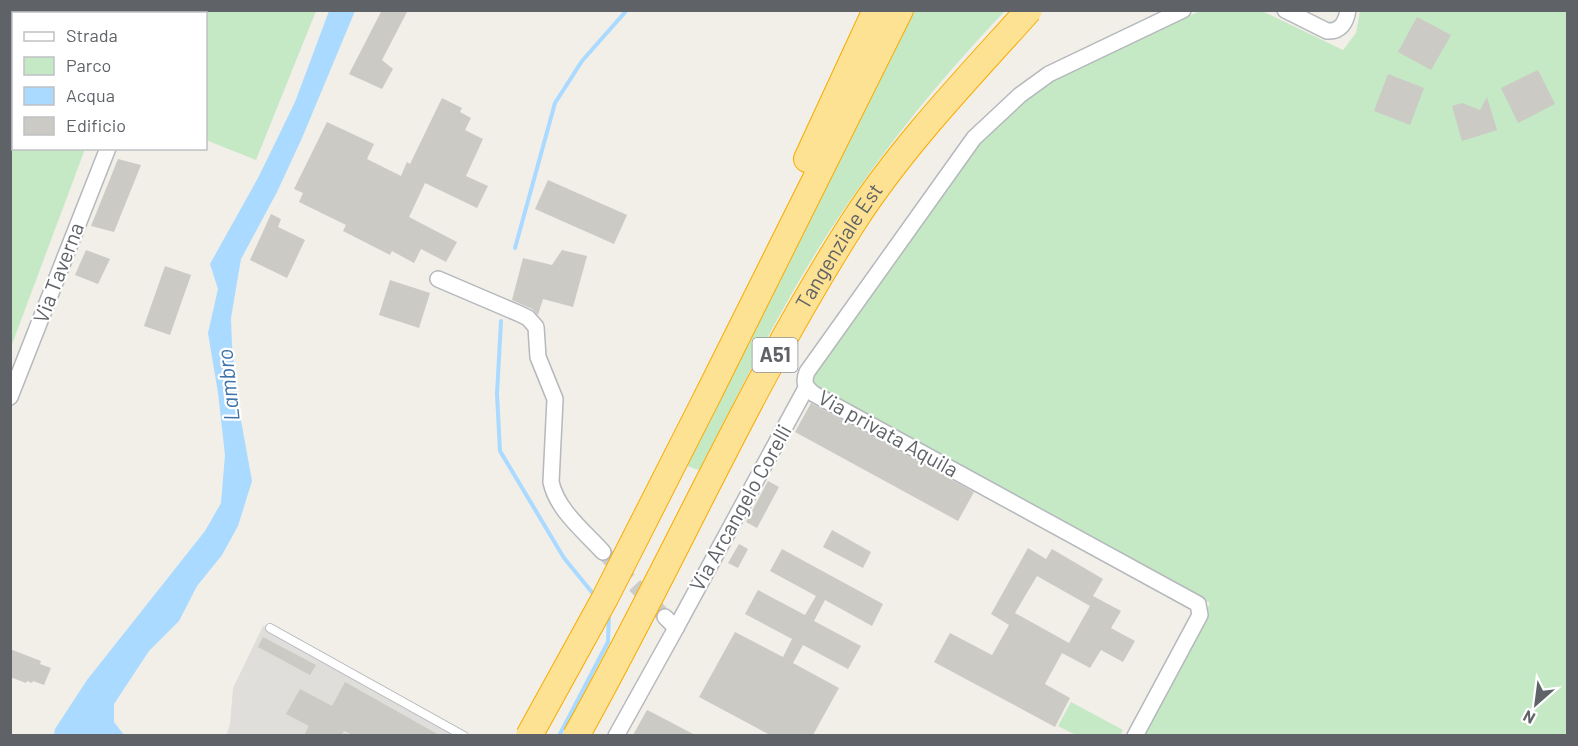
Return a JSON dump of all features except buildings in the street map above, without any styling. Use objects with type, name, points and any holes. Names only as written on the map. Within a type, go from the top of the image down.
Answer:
[{"type":"highway","points":[[844,101],[876,10]]},
{"type":"highway","name":"A51","points":[[529,735],[605,598],[708,395],[844,101],[900,10]]},
{"type":"highway","name":"Tangenziale Est","points":[[576,735],[616,664],[800,309],[853,222],[906,147],[1029,10]]},
{"type":"street","name":"Via privata Aquila","points":[[1136,735],[1200,615],[1198,604],[806,388],[804,380],[807,372],[974,138],[986,125],[1020,95],[1049,74],[1183,10]]},
{"type":"street","points":[[1285,10],[1326,31],[1334,31],[1341,27],[1347,20],[1348,10]]},
{"type":"street","name":"Via Taverna","points":[[10,397],[107,150]]},
{"type":"street","points":[[438,279],[520,314],[528,318],[536,327],[538,357],[556,403],[551,482],[553,491],[565,511],[603,552]]},
{"type":"street","name":"Via Arcangelo Corelli","points":[[616,735],[670,622],[806,388]]},
{"type":"lane","points":[[270,628],[464,735]]},
{"type":"shaded area","points":[[263,626],[457,735],[226,736],[230,724],[233,688]]},
{"type":"green space","points":[[11,10],[137,11],[12,12],[12,150],[85,150],[11,347]]},
{"type":"green space","points":[[915,10],[1005,11],[954,66],[906,124],[840,215],[757,357],[699,470],[687,466]]},
{"type":"green space","points":[[316,11],[256,160],[207,140],[207,12],[184,12]]},
{"type":"green space","points":[[1200,11],[1262,11],[1343,50],[1356,33],[1360,11],[1567,11],[1567,735],[1141,735],[1210,603],[813,385],[811,379],[977,144],[1028,98],[1070,70]]},
{"type":"green space","points":[[1071,702],[1123,730],[1120,735],[1076,735],[1058,726]]},
{"type":"water","name":"Lambro","points":[[329,11],[355,11],[302,138],[277,192],[241,259],[231,318],[232,345],[238,404],[252,481],[238,526],[222,555],[197,586],[179,621],[149,651],[114,704],[114,722],[124,735],[54,735],[55,729],[87,680],[205,531],[221,503],[225,455],[208,333],[218,289],[210,264],[259,176],[295,102]]},
{"type":"waterway","points":[[515,248],[555,103],[582,61],[627,10]]},
{"type":"waterway","points":[[501,321],[497,394],[500,451],[564,558],[595,596]]},
{"type":"waterway","points":[[559,736],[608,642],[609,613]]},
{"type":"tunnel","points":[[603,552],[665,617]]}]
